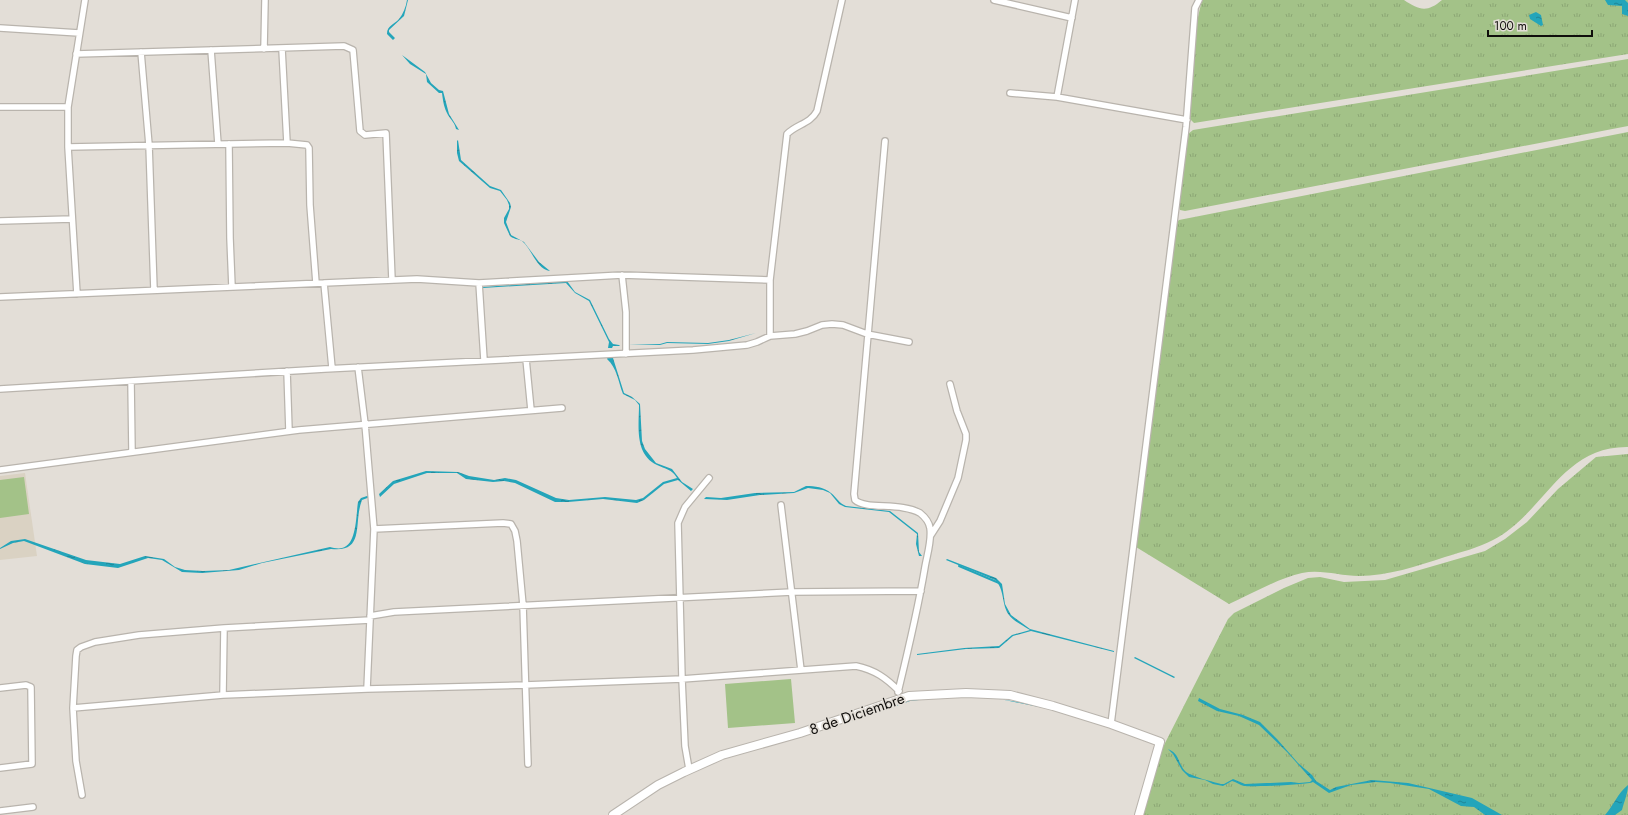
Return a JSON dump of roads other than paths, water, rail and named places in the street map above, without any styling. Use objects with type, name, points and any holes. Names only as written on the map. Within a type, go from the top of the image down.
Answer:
[{"type":"street","points":[[77,294],[68,147],[68,107],[79,32],[86,0]]},
{"type":"street","points":[[264,49],[265,0]]},
{"type":"street","points":[[770,336],[770,280],[783,157],[787,134],[792,128],[806,123],[814,117],[817,111],[842,0]]},
{"type":"street","points":[[994,0],[1072,18]]},
{"type":"street","points":[[1057,97],[1075,0]]},
{"type":"street","points":[[1111,724],[1187,120],[1195,8],[1198,0]]},
{"type":"street","points":[[0,28],[79,32]]},
{"type":"street","points":[[76,54],[344,46],[353,50],[360,131],[365,135],[386,133],[392,280]]},
{"type":"street","points":[[282,49],[287,143]]},
{"type":"street","points":[[211,50],[218,144]]},
{"type":"street","points":[[141,52],[149,146],[154,290]]},
{"type":"street","points":[[1010,93],[1057,97],[1187,120]]},
{"type":"street","points":[[0,107],[68,107]]},
{"type":"street","points":[[885,141],[854,498],[863,504],[901,506],[926,518],[930,526],[931,536],[922,591],[898,695]]},
{"type":"street","points":[[68,147],[287,143],[307,146],[309,148],[310,205],[316,283]]},
{"type":"street","points":[[229,144],[232,287]]},
{"type":"street","points":[[0,221],[72,219]]},
{"type":"street","points":[[0,297],[417,278],[479,283],[622,275],[770,280]]},
{"type":"street","points":[[622,275],[626,312],[626,354]]},
{"type":"street","points":[[324,283],[332,368]]},
{"type":"street","points":[[479,283],[484,360]]},
{"type":"street","points":[[0,389],[332,368],[692,350],[747,345],[770,336],[807,332],[822,325],[832,324],[843,325],[868,334],[909,342]]},
{"type":"street","points":[[526,358],[530,410]]},
{"type":"street","points":[[358,367],[365,424],[374,529],[368,688]]},
{"type":"street","points":[[287,371],[289,431]]},
{"type":"street","points":[[131,381],[132,452]]},
{"type":"street","points":[[931,536],[940,521],[958,478],[966,440],[966,434],[957,411],[950,384]]},
{"type":"street","points":[[0,470],[289,431],[562,408]]},
{"type":"street","points":[[689,769],[685,746],[682,679],[678,523],[685,507],[709,478]]},
{"type":"street","points":[[781,504],[801,670]]},
{"type":"street","points":[[374,529],[503,523],[511,524],[518,541],[523,605],[528,764]]},
{"type":"street","points":[[82,795],[76,761],[73,708],[76,656],[77,650],[81,647],[95,642],[139,635],[370,618],[394,612],[792,592],[922,591]]},
{"type":"street","points":[[223,695],[224,628]]},
{"type":"street","points":[[73,708],[223,695],[368,688],[525,685],[682,679],[856,666],[866,668],[885,677],[898,695]]},
{"type":"street","points":[[0,688],[26,685],[31,687],[33,718],[32,764],[0,768]]},
{"type":"street","name":"8 de Diciembre","points":[[613,815],[658,785],[689,769],[722,755],[800,733],[898,695],[909,696],[990,693],[1010,695],[1054,706],[1111,724],[1160,742],[1139,815]]},
{"type":"street","points":[[0,811],[33,807]]},
{"type":"water","points":[[407,0],[404,16],[389,30],[395,38],[393,40],[387,34],[387,31],[403,13]]},
{"type":"water","points":[[1605,0],[1625,0],[1628,3],[1628,16],[1622,14],[1622,6],[1608,5]]},
{"type":"water","points":[[1536,12],[1541,15],[1543,25],[1541,26],[1530,19],[1529,15]]},
{"type":"water","points":[[402,55],[425,72],[431,83],[439,90],[443,91],[449,114],[459,130],[456,129],[454,123],[449,117],[442,93],[439,93],[427,82],[426,74],[410,64]]},
{"type":"water","points":[[458,140],[461,160],[490,186],[501,190],[510,203],[511,207],[506,222],[511,235],[524,242],[539,262],[550,271],[541,267],[522,241],[510,236],[504,223],[504,218],[509,209],[507,200],[500,191],[490,188],[459,161],[457,153]]},
{"type":"water","points":[[567,281],[575,292],[590,300],[609,339],[613,344],[620,346],[608,348],[609,342],[589,301],[575,293],[566,283],[483,288],[483,287]]},
{"type":"water","points":[[756,333],[729,341],[708,344],[667,343],[660,345],[628,345],[660,344],[667,342],[708,343],[729,340]]},
{"type":"water","points":[[608,357],[613,358],[624,393],[632,397],[640,404],[642,441],[645,449],[656,463],[672,469],[682,482],[693,489],[691,491],[678,480],[664,484],[644,500],[637,503],[603,499],[555,502],[515,483],[466,479],[457,473],[427,473],[394,484],[380,497],[379,494],[393,481],[426,471],[458,472],[469,476],[494,480],[505,478],[516,480],[556,498],[569,500],[605,497],[636,500],[643,498],[663,482],[677,478],[671,471],[657,465],[644,454],[639,438],[639,405],[635,400],[623,394],[613,366],[607,359]]},
{"type":"water","points":[[806,486],[825,489],[831,493],[846,506],[890,511],[918,533],[919,552],[922,556],[919,556],[916,544],[917,534],[889,512],[845,507],[839,504],[830,493],[823,490],[808,488],[794,493],[760,495],[727,500],[704,499],[706,497],[721,498],[755,493],[794,492]]},
{"type":"water","points":[[370,495],[370,497],[362,500],[356,534],[354,541],[349,546],[342,549],[331,549],[262,563],[239,570],[202,573],[182,572],[162,560],[148,558],[118,568],[85,564],[24,541],[13,543],[0,549],[11,541],[25,539],[86,560],[120,564],[145,556],[164,559],[175,567],[185,570],[229,570],[330,547],[342,548],[347,546],[351,541],[355,528],[358,502],[361,498]]},
{"type":"water","points":[[947,559],[996,578],[1002,584],[1005,604],[1011,615],[1030,629],[1114,652],[1031,631],[1013,636],[999,648],[966,649],[917,655],[964,648],[999,646],[1012,635],[1030,630],[1009,615],[1005,606],[1002,592],[995,580],[946,560]]},
{"type":"water","points":[[1135,657],[1175,677],[1174,678],[1134,658]]},
{"type":"water","points":[[966,697],[989,698],[941,698]]},
{"type":"water","points":[[935,698],[910,701],[851,722],[910,700]]},
{"type":"water","points":[[1199,698],[1220,709],[1243,715],[1260,722],[1298,763],[1312,775],[1316,781],[1330,790],[1336,787],[1372,780],[1408,783],[1472,798],[1502,815],[1485,815],[1474,807],[1461,806],[1429,789],[1390,783],[1376,782],[1351,785],[1329,793],[1313,782],[1291,785],[1242,786],[1232,781],[1223,786],[1189,777],[1182,770],[1173,754],[1168,749],[1175,753],[1182,768],[1188,773],[1202,779],[1221,784],[1233,779],[1245,784],[1299,783],[1310,782],[1312,780],[1287,752],[1259,725],[1239,716],[1217,711],[1198,701]]},
{"type":"water","points":[[1002,699],[1024,703],[1044,708]]},
{"type":"water","points":[[1628,785],[1622,810],[1615,815],[1605,815],[1621,792]]},
{"type":"waterway","points":[[959,566],[999,583]]}]
